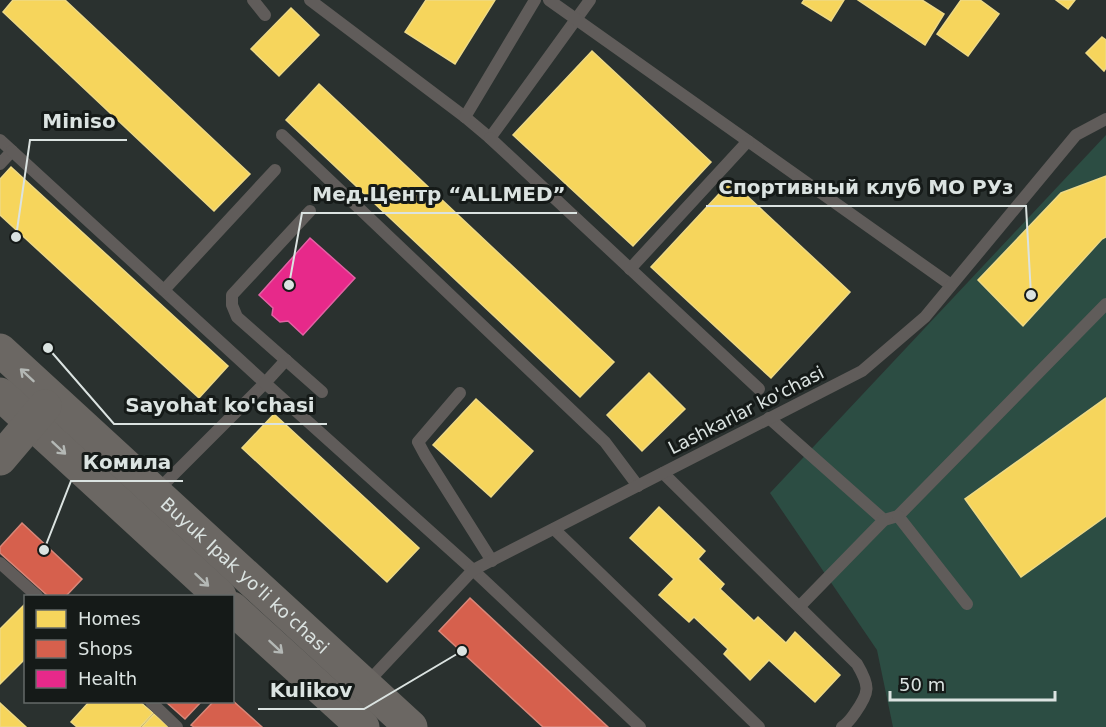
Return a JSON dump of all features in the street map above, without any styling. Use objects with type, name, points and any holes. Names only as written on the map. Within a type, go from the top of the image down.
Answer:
[{"type":"main road","name":"Buyuk Ipak yo'li ko'chasi","points":[[0,350],[411,727]]},
{"type":"main road","name":"Buyuk Ipak yo'li ko'chasi","points":[[0,394],[218,595]]},
{"type":"main road","points":[[0,459],[52,398]]},
{"type":"main road","name":"Buyuk Ipak yo'li ko'chasi","points":[[234,610],[363,727]]},
{"type":"lane","points":[[253,0],[265,15]]},
{"type":"lane","points":[[310,0],[490,138],[759,389]]},
{"type":"lane","points":[[465,117],[535,0]]},
{"type":"lane","points":[[549,0],[951,285]]},
{"type":"lane","points":[[490,138],[590,0]]},
{"type":"lane","name":"Lashkarlar ko'chasi","points":[[365,685],[473,570],[862,371],[925,317],[1076,135],[1106,119]]},
{"type":"lane","points":[[282,135],[605,442],[638,486]]},
{"type":"lane","points":[[0,140],[473,570],[640,727]]},
{"type":"lane","points":[[630,268],[748,141]]},
{"type":"lane","points":[[0,165],[12,151]]},
{"type":"lane","points":[[164,290],[275,170]]},
{"type":"lane","points":[[310,211],[232,295],[232,305],[237,317],[322,392]]},
{"type":"lane","points":[[800,606],[884,520],[898,516],[1106,304]]},
{"type":"lane","points":[[155,492],[266,383],[286,360]]},
{"type":"lane","points":[[460,393],[418,442],[492,561]]},
{"type":"lane","points":[[769,418],[884,520]]},
{"type":"lane","points":[[663,473],[857,664],[867,684],[867,694],[847,724],[842,727]]},
{"type":"lane","points":[[898,516],[968,604]]},
{"type":"lane","points":[[554,529],[759,727]]},
{"type":"lane","points":[[0,563],[35,595]]},
{"type":"lane","points":[[152,703],[177,727]]},
{"type":"green space","points":[[1106,135],[1106,727],[893,727],[877,650],[770,493]]},
{"type":"building: Homes","points":[[13,0],[65,0],[250,174],[214,211],[3,12]]},
{"type":"building: Homes","points":[[426,0],[495,0],[455,64],[405,32]]},
{"type":"building: Homes","points":[[804,0],[844,0],[831,21],[802,3]]},
{"type":"building: Homes","points":[[858,0],[922,0],[944,14],[925,45]]},
{"type":"building: Homes","points":[[961,0],[980,0],[999,14],[968,56],[937,34]]},
{"type":"building: Homes","points":[[1056,0],[1075,0],[1068,9]]},
{"type":"building: Homes","points":[[291,8],[319,35],[279,76],[251,49]]},
{"type":"building: Homes","points":[[1102,37],[1106,40],[1106,68],[1104,71],[1086,53]]},
{"type":"building: Homes","points":[[592,51],[711,162],[633,246],[513,135]]},
{"type":"building: Homes","points":[[319,84],[614,362],[580,397],[286,120]]},
{"type":"building: Homes","points":[[11,167],[228,366],[199,398],[0,215],[0,179]]},
{"type":"building: Homes","points":[[1106,176],[1106,237],[1023,326],[978,280],[1061,193]]},
{"type":"building: Homes","points":[[731,181],[850,292],[771,378],[651,267]]},
{"type":"building: Homes","points":[[649,373],[685,409],[642,451],[607,415]]},
{"type":"building: Homes","points":[[1106,398],[1106,516],[1021,577],[965,499]]},
{"type":"building: Homes","points":[[476,399],[533,451],[491,497],[433,445]]},
{"type":"building: Homes","points":[[274,414],[419,548],[387,582],[242,448]]},
{"type":"building: Homes","points":[[659,507],[705,551],[698,559],[724,584],[720,589],[754,621],[758,617],[786,643],[795,632],[840,675],[815,702],[769,660],[750,680],[724,654],[728,649],[694,617],[689,622],[659,595],[674,579],[630,538]]},
{"type":"building: Homes","points":[[24,605],[24,660],[0,684],[0,629]]},
{"type":"building: Homes","points":[[0,703],[26,727],[0,727]]},
{"type":"building: Homes","points":[[88,703],[141,703],[153,713],[140,727],[77,727],[71,722]]},
{"type":"building: Homes","points":[[154,714],[169,727],[142,727]]},
{"type":"building: Shops","points":[[22,523],[82,579],[67,595],[47,595],[0,553],[0,547]]},
{"type":"building: Shops","points":[[470,598],[608,727],[543,727],[439,631]]},
{"type":"building: Shops","points":[[234,702],[262,727],[194,727],[191,725],[212,703]]},
{"type":"building: Shops","points":[[167,703],[200,703],[185,719]]},
{"type":"building: Health","points":[[310,238],[355,278],[303,335],[288,321],[280,322],[272,315],[273,308],[259,295]]},
{"type":"place","name":"Miniso","points":[[16,237]]},
{"type":"place","name":"Мед.Центр “ALLMED”","points":[[289,285]]},
{"type":"place","name":"Спортивный клуб МО РУз","points":[[1031,295]]},
{"type":"place","name":"Sayohat ko'chasi","points":[[48,348]]},
{"type":"place","name":"Комила","points":[[44,550]]},
{"type":"place","name":"Kulikov","points":[[462,651]]}]
